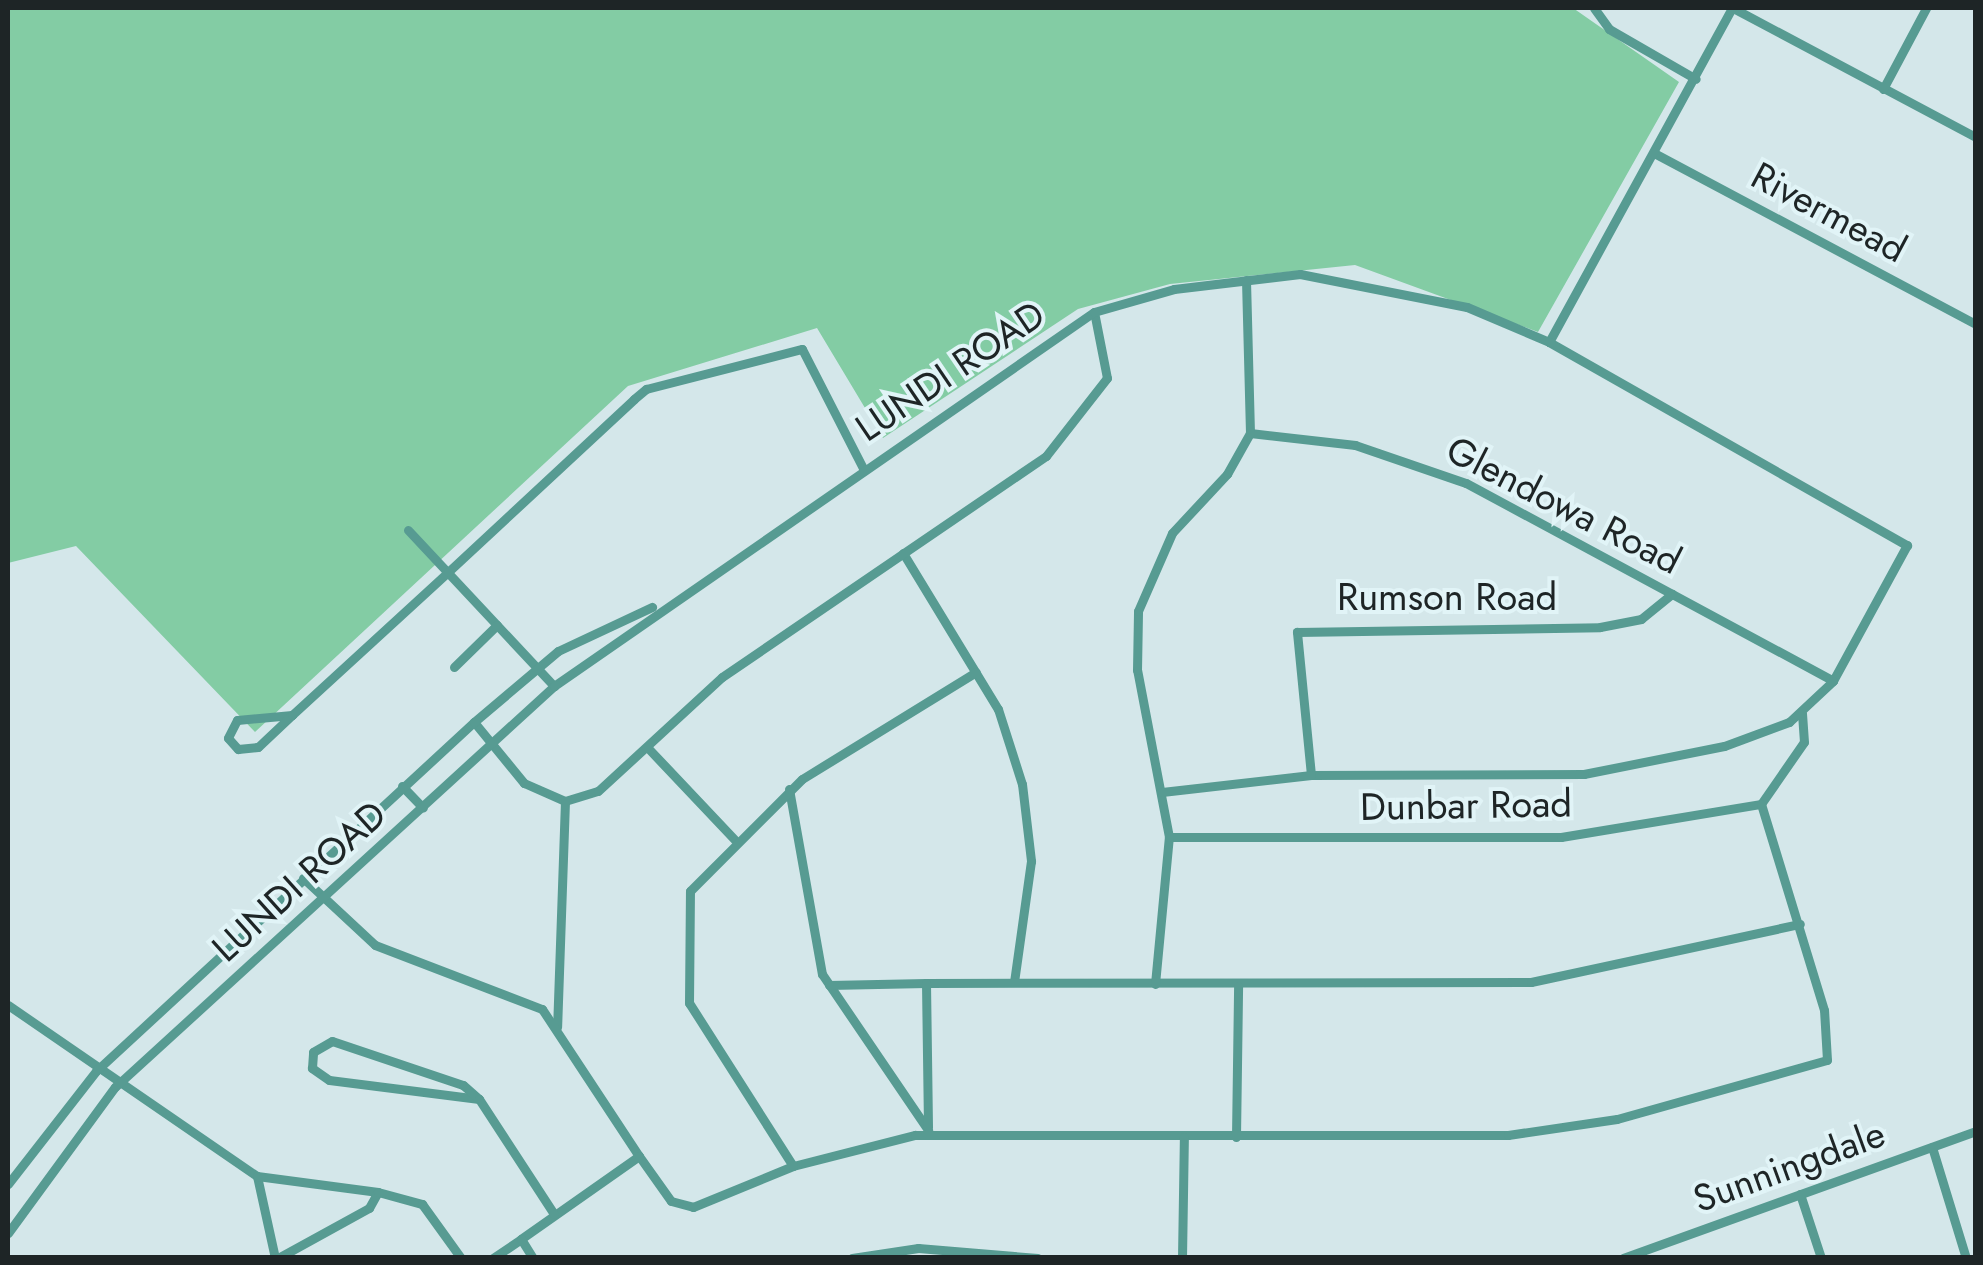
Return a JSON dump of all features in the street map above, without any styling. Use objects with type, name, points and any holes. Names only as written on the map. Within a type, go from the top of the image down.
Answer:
[{"type":"street","points":[[1594,8],[1608,29],[1696,79]]},
{"type":"street","points":[[1549,342],[1732,8],[1976,137]]},
{"type":"street","points":[[1884,89],[1926,8]]},
{"type":"street","name":"Rivermead","points":[[1654,153],[1976,324]]},
{"type":"street","name":"LUNDI ROAD","points":[[8,1233],[64,1146],[116,1087],[554,686],[663,603],[1094,312],[1246,280],[1324,275],[1397,288],[1549,342],[1902,536],[1906,556],[1833,682],[1802,713]]},
{"type":"street","points":[[1155,984],[1169,836],[1135,641],[1145,579],[1250,433],[1246,280]]},
{"type":"street","points":[[474,722],[524,783],[565,802],[598,791],[722,677],[1046,456],[1098,396],[1108,368],[1094,312]]},
{"type":"street","points":[[292,715],[238,720],[228,738],[238,749],[258,747],[642,392],[740,361],[797,349],[811,356],[862,468]]},
{"type":"street","name":"Glendowa Road","points":[[1250,433],[1355,446],[1440,472],[1833,682]]},
{"type":"street","points":[[408,530],[554,686]]},
{"type":"street","points":[[904,553],[976,672],[1011,743],[1029,826],[1014,982]]},
{"type":"street","name":"Rumson Road","points":[[1311,774],[1297,632],[1600,627],[1641,619],[1672,594]]},
{"type":"street","name":"LUNDI ROAD","points":[[8,1184],[43,1131],[96,1071],[536,667],[663,603]]},
{"type":"street","points":[[454,666],[497,625]]},
{"type":"street","points":[[793,1166],[684,984],[690,892],[735,840],[789,789],[976,672]]},
{"type":"street","points":[[303,878],[375,945],[529,1001],[557,1027],[639,1156],[682,1207],[793,1166],[926,1132],[1236,1137],[1567,1129],[1827,1060],[1832,1047],[1800,924],[1761,804],[1804,742],[1802,713],[1724,746],[1626,770],[1311,774],[1162,792]]},
{"type":"street","points":[[647,748],[735,840]]},
{"type":"street","points":[[402,786],[422,808]]},
{"type":"street","points":[[789,789],[814,954],[829,986],[926,1132]]},
{"type":"street","points":[[557,1027],[565,802]]},
{"type":"street","name":"Dunbar Road","points":[[1169,836],[1560,837],[1761,804]]},
{"type":"street","points":[[829,986],[1531,982],[1800,924]]},
{"type":"street","points":[[926,983],[926,1132]]},
{"type":"street","points":[[1236,1137],[1238,986]]},
{"type":"street","points":[[8,1005],[116,1087],[257,1176],[378,1192],[422,1204],[461,1258]]},
{"type":"street","points":[[480,1099],[329,1080],[312,1068],[313,1052],[332,1041],[480,1099],[554,1214]]},
{"type":"street","points":[[43,1131],[64,1146]]},
{"type":"street","name":"Sunningdale","points":[[1623,1258],[1976,1131]]},
{"type":"street","points":[[1182,1258],[1184,1137]]},
{"type":"street","points":[[1932,1147],[1966,1258]]},
{"type":"street","points":[[494,1258],[639,1156]]},
{"type":"street","points":[[257,1176],[277,1258],[369,1208],[378,1192]]},
{"type":"street","points":[[1800,1194],[1821,1258]]},
{"type":"street","points":[[8,1207],[18,1213]]},
{"type":"street","points":[[520,1240],[533,1258]]},
{"type":"street","points":[[852,1258],[918,1248],[1038,1258]]},
{"type":"green space","points":[[8,8],[1573,8],[1679,82],[1538,332],[1355,265],[1170,284],[1078,309],[883,438],[817,328],[628,386],[255,732],[76,546],[8,563]]}]
